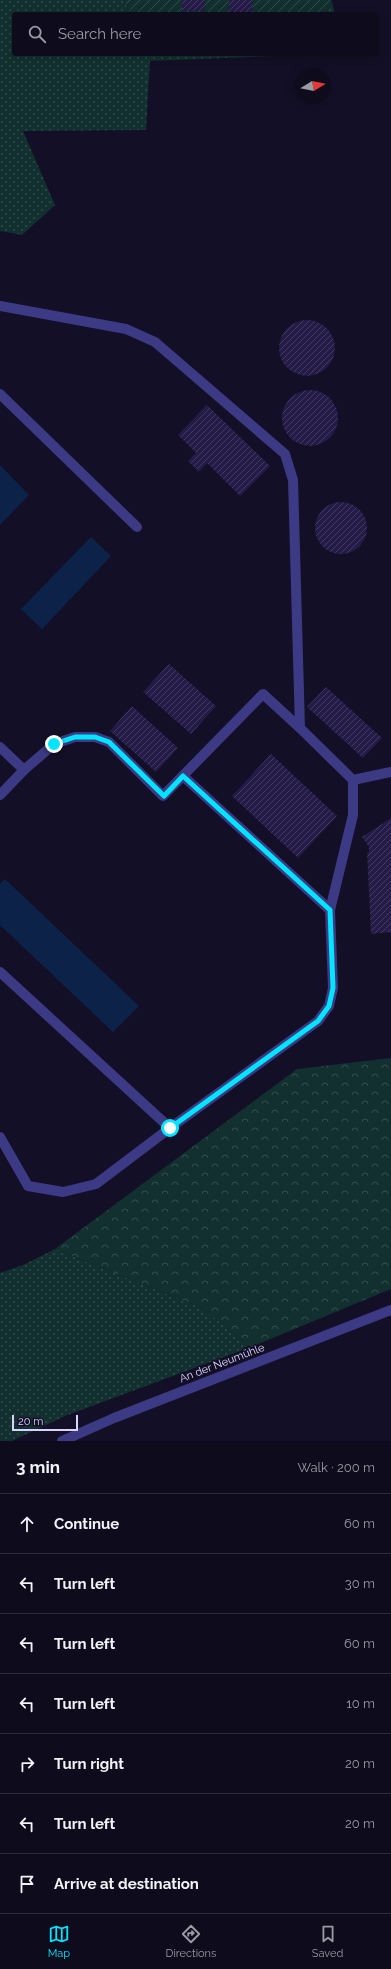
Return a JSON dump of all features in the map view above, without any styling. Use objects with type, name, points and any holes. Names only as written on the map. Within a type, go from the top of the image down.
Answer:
[{"type":"street","points":[[0,306],[126,329],[155,342],[285,454],[293,480],[300,728]]},
{"type":"street","points":[[0,394],[137,527]]},
{"type":"street","points":[[0,795],[24,770],[54,744],[75,737],[95,737],[109,742],[164,796],[262,694],[300,728],[353,780],[353,815],[330,910],[333,988],[329,1006],[318,1021],[170,1128],[96,1184],[63,1192],[28,1186],[0,1137]]},
{"type":"street","points":[[0,747],[24,770]]},
{"type":"street","points":[[353,780],[391,772]]},
{"type":"street","points":[[183,776],[330,910]]},
{"type":"street","points":[[0,972],[170,1128]]},
{"type":"street","name":"An der Neumühle","points":[[62,1441],[114,1418],[391,1310]]},
{"type":"green space","points":[[0,0],[124,0],[129,12],[12,12],[12,56],[275,56],[150,61],[146,130],[23,131],[55,205],[22,235],[0,231]]},
{"type":"green space","points":[[124,0],[331,0],[332,2],[326,12],[129,12]]},
{"type":"green space","points":[[332,2],[334,12],[326,12]]},
{"type":"green space","points":[[391,1058],[391,1289],[251,1347],[202,1308],[55,1249],[297,1069]]},
{"type":"green space","points":[[55,1249],[202,1308],[251,1347],[65,1416],[12,1441],[0,1441],[0,1273],[23,1265]]},
{"type":"water","points":[[0,465],[29,495],[0,525]]},
{"type":"water","points":[[91,537],[111,556],[42,629],[21,609]]},
{"type":"water","points":[[5,879],[139,1006],[113,1032],[0,925],[0,884]]},
{"type":"building","points":[[182,0],[205,0],[205,11],[182,11]]},
{"type":"building","points":[[229,0],[252,0],[253,12],[229,12]]},
{"type":"building","points":[[307,320],[318,322],[327,328],[333,337],[335,348],[333,359],[327,368],[318,374],[307,376],[296,374],[287,368],[281,359],[279,348],[281,337],[287,328],[296,322]]},
{"type":"building","points":[[310,390],[321,392],[330,398],[336,407],[338,418],[336,429],[330,438],[321,444],[310,446],[299,444],[290,438],[284,429],[282,418],[284,407],[290,398],[299,392]]},
{"type":"building","points":[[207,405],[270,466],[240,496],[207,463],[199,472],[188,461],[196,453],[178,435]]},
{"type":"building","points":[[336,502],[346,502],[355,506],[363,514],[367,523],[367,533],[363,542],[355,550],[346,554],[336,554],[327,550],[319,542],[315,533],[315,523],[319,514],[327,506]]},
{"type":"building","points":[[169,664],[216,706],[191,734],[143,692]]},
{"type":"building","points":[[326,687],[382,738],[363,758],[307,707]]},
{"type":"building","points":[[132,706],[178,748],[156,772],[110,731]]},
{"type":"building","points":[[271,754],[337,816],[298,858],[232,796]]},
{"type":"building","points":[[391,818],[391,932],[371,934],[367,852],[369,852],[369,847],[362,837]]},
{"type":"route","points":[[54,744],[75,737],[95,737],[109,742],[164,796],[183,776],[330,910],[333,988],[329,1006],[318,1021],[170,1128]]}]
